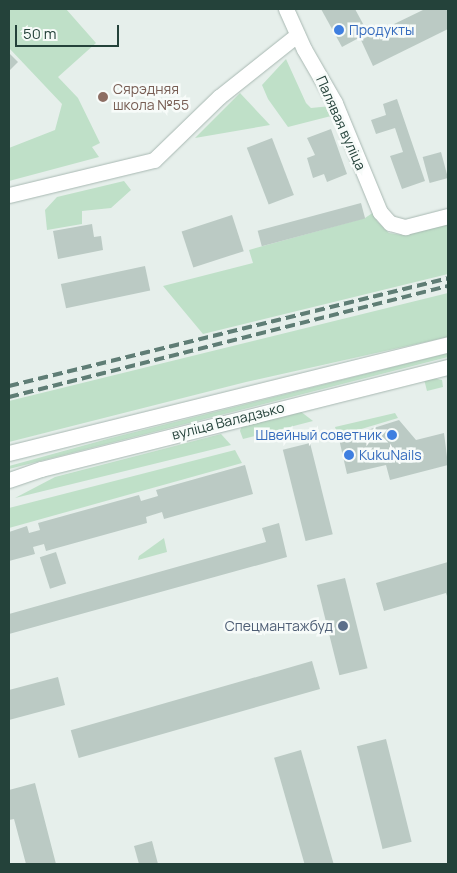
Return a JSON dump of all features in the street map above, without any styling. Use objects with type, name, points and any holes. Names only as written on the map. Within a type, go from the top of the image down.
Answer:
[{"type":"main road","name":"Палявая вуліца","points":[[286,9],[297,34],[335,102],[380,212],[390,223],[405,227],[448,216]]},
{"type":"main road","points":[[9,195],[154,160],[219,97],[297,34]]},
{"type":"main road","name":"вуліца Валадзько","points":[[9,453],[448,344]]},
{"type":"main road","name":"вуліца Валадзько","points":[[9,480],[41,468],[448,367]]},
{"type":"green space","points":[[9,9],[66,9],[96,43],[58,77],[78,98],[100,143],[92,147],[99,157],[9,181],[9,148],[55,130],[62,104],[9,48]]},
{"type":"green space","points":[[286,59],[306,103],[311,108],[331,106],[335,115],[288,127],[268,99],[262,85]]},
{"type":"green space","points":[[240,93],[270,125],[195,138]]},
{"type":"green space","points":[[124,181],[131,190],[111,208],[82,211],[82,224],[47,230],[45,210],[57,197]]},
{"type":"green space","points":[[374,212],[377,221],[389,233],[402,235],[448,224],[448,274],[203,334],[163,286],[253,263],[249,250],[365,218]]},
{"type":"green space","points":[[448,293],[448,337],[246,382],[9,442],[9,401]]},
{"type":"green space","points":[[448,353],[448,357],[9,469],[9,466],[111,438]]},
{"type":"green space","points":[[429,377],[442,380],[443,387],[427,391],[424,379]]},
{"type":"green space","points":[[300,411],[313,421],[243,439],[240,431],[242,425]]},
{"type":"green space","points":[[395,413],[398,418],[338,436],[335,427]]},
{"type":"green space","points":[[221,434],[231,445],[15,498],[55,477]]},
{"type":"green space","points":[[235,450],[242,463],[9,528],[9,508]]},
{"type":"green space","points":[[164,538],[167,552],[138,560],[139,556]]},
{"type":"building","points":[[321,9],[355,9],[368,33],[342,47]]},
{"type":"building","points":[[425,9],[448,9],[448,29],[373,66],[361,40]]},
{"type":"building","points":[[9,53],[18,62],[9,71]]},
{"type":"building","points":[[397,99],[425,181],[402,189],[390,156],[403,152],[395,128],[376,134],[371,120],[386,115],[383,104]]},
{"type":"building","points":[[331,129],[347,174],[327,182],[324,174],[313,178],[307,158],[315,155],[307,138]]},
{"type":"building","points":[[272,138],[294,195],[269,205],[247,148]]},
{"type":"building","points":[[441,152],[448,178],[430,183],[423,157]]},
{"type":"building","points":[[361,203],[365,218],[262,246],[258,231]]},
{"type":"building","points":[[232,215],[244,251],[193,268],[182,231]]},
{"type":"building","points":[[92,224],[94,237],[101,236],[103,250],[58,259],[53,231]]},
{"type":"building","points":[[145,266],[150,290],[66,308],[61,284]]},
{"type":"building","points":[[399,420],[416,440],[444,433],[448,465],[390,480],[386,465],[347,474],[339,439]]},
{"type":"building","points":[[310,443],[333,534],[306,541],[283,450]]},
{"type":"building","points":[[245,465],[253,494],[164,519],[162,512],[146,517],[147,523],[46,551],[44,544],[33,547],[35,554],[9,561],[9,532],[27,526],[29,533],[40,530],[38,523],[139,495],[141,501],[158,496],[156,490]]},
{"type":"building","points":[[279,523],[287,557],[9,634],[9,614],[266,542],[262,528]]},
{"type":"building","points":[[56,552],[66,583],[50,589],[40,557]]},
{"type":"building","points":[[448,562],[448,599],[446,593],[384,611],[376,583]]},
{"type":"building","points":[[345,578],[367,668],[339,675],[317,585]]},
{"type":"building","points":[[312,661],[320,689],[79,758],[71,730]]},
{"type":"building","points":[[58,677],[65,705],[9,720],[9,690]]},
{"type":"building","points":[[386,739],[412,842],[383,849],[357,746]]},
{"type":"building","points":[[301,750],[334,863],[305,864],[274,758]]},
{"type":"building","points":[[35,783],[56,864],[26,864],[14,819],[9,820],[9,790]]},
{"type":"building","points":[[152,841],[158,864],[139,864],[134,846]]},
{"type":"railway","points":[[9,386],[448,278]]},
{"type":"railway","points":[[9,397],[448,286]]},
{"type":"place","name":"Продукты","points":[[339,30]]},
{"type":"place","name":"Сярэдняя школа №55","points":[[103,97]]},
{"type":"place","name":"Швейный советник","points":[[392,435]]},
{"type":"place","name":"KukuNails","points":[[349,455]]},
{"type":"place","name":"Спецмантажбуд","points":[[343,626]]}]
